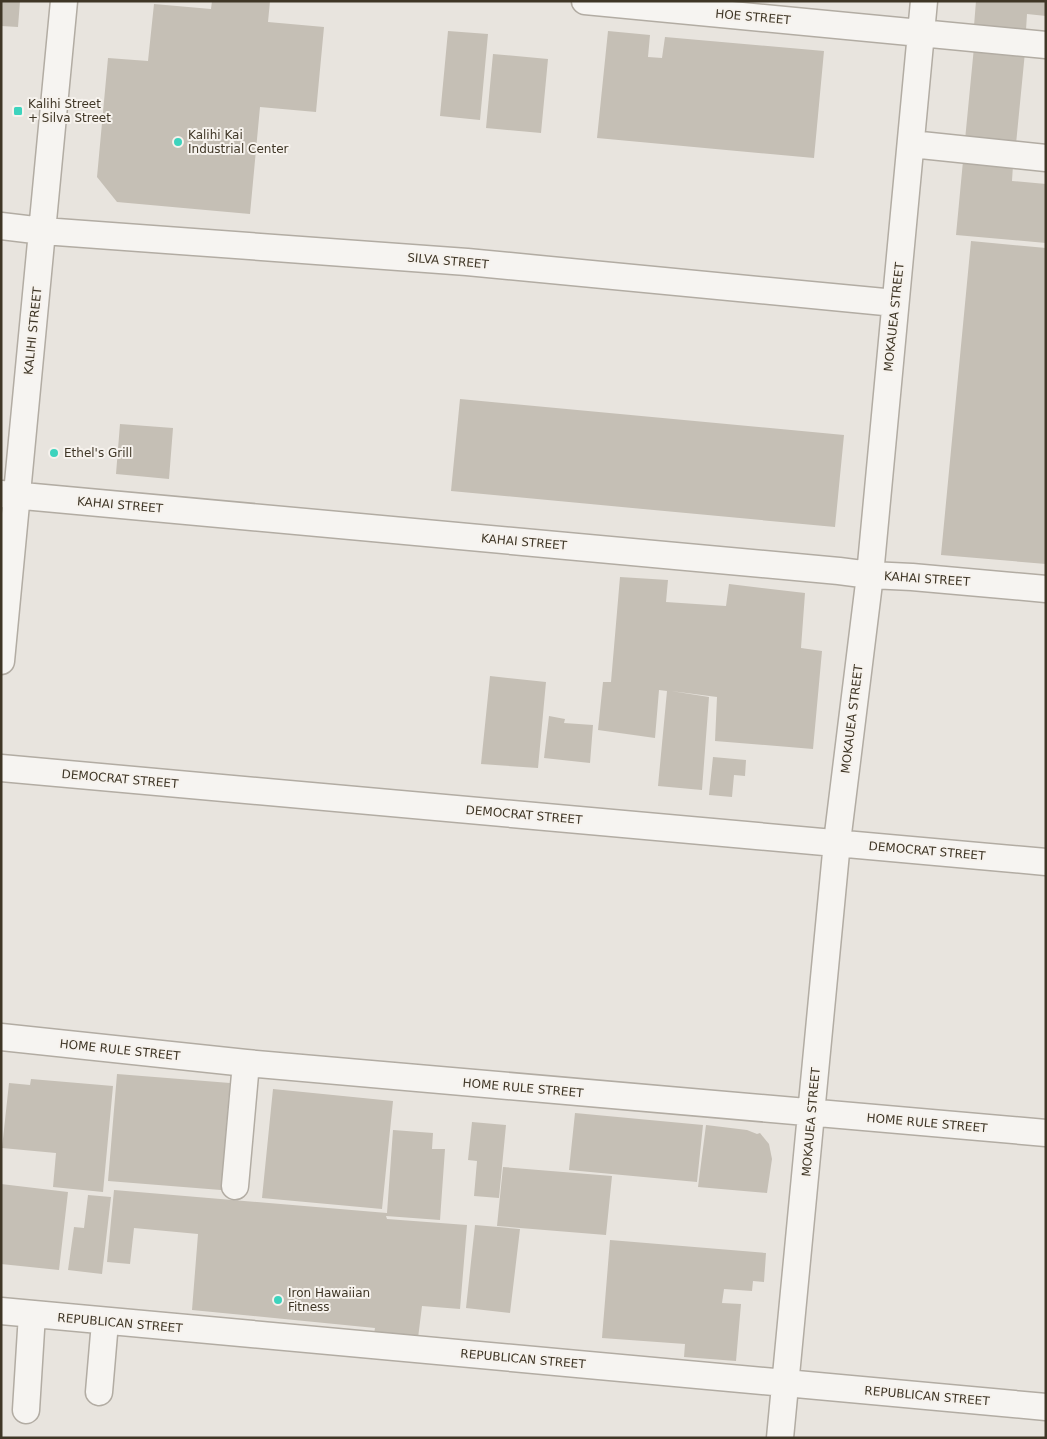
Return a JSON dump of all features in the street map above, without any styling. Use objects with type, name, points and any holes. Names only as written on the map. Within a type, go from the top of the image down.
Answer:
[{"type":"street","name":"KALIHI STREET","points":[[1,661],[9,494],[43,231],[64,1]]},
{"type":"street","name":"HOE STREET","points":[[585,1],[1046,45]]},
{"type":"street","name":"MOKAUEA STREET","points":[[780,1438],[837,842],[870,575],[924,1]]},
{"type":"street","points":[[911,144],[1046,158]]},
{"type":"street","name":"SILVA STREET","points":[[1,226],[43,231],[467,262],[895,303]]},
{"type":"street","name":"KAHAI STREET","points":[[9,494],[839,570],[870,575],[1046,589]]},
{"type":"street","name":"DEMOCRAT STREET","points":[[1,768],[1046,862]]},
{"type":"street","name":"HOME RULE STREET","points":[[1,1037],[246,1063],[1046,1133]]},
{"type":"street","points":[[235,1186],[246,1063]]},
{"type":"street","name":"REPUBLICAN STREET","points":[[1,1311],[1046,1407]]},
{"type":"street","points":[[26,1410],[32,1314]]},
{"type":"street","points":[[99,1392],[105,1322]]},
{"type":"building","points":[[1,1],[20,1],[18,27],[1,26]]},
{"type":"building","name":"Kalihi Kai Industrial Center","points":[[212,1],[270,1],[268,22],[324,27],[316,112],[260,107],[250,214],[117,202],[97,177],[108,58],[148,61],[154,4],[211,9]]},
{"type":"building","points":[[976,1],[1046,1],[1046,16],[1027,14],[1026,30],[974,26]]},
{"type":"building","points":[[448,31],[488,34],[480,120],[440,116]]},
{"type":"building","points":[[608,31],[650,35],[648,57],[662,58],[665,37],[824,51],[814,158],[597,138]]},
{"type":"building","points":[[974,47],[1025,52],[1016,144],[965,140]]},
{"type":"building","points":[[493,54],[548,59],[541,133],[486,128]]},
{"type":"building","points":[[963,161],[1013,165],[1012,181],[1046,184],[1046,243],[956,235]]},
{"type":"building","points":[[971,241],[1046,248],[1046,564],[941,555]]},
{"type":"building","points":[[460,399],[844,435],[835,527],[451,491]]},
{"type":"building","points":[[120,424],[173,428],[169,479],[116,474]]},
{"type":"building","points":[[620,577],[668,580],[666,602],[726,606],[729,584],[805,593],[801,648],[822,651],[813,749],[715,741],[717,697],[671,691],[709,697],[702,790],[658,786],[667,691],[659,690],[655,738],[598,730],[603,682],[611,682]]},
{"type":"building","points":[[490,676],[546,682],[538,768],[481,764]]},
{"type":"building","points":[[549,716],[565,719],[564,723],[593,725],[590,763],[544,758]]},
{"type":"building","points":[[713,757],[746,760],[745,776],[734,775],[732,797],[709,795]]},
{"type":"building","points":[[117,1074],[230,1083],[221,1190],[108,1181]]},
{"type":"building","points":[[31,1079],[113,1086],[103,1192],[53,1187],[56,1153],[2,1148],[9,1083],[30,1085]]},
{"type":"building","points":[[273,1089],[393,1101],[382,1209],[262,1198]]},
{"type":"building","points":[[575,1113],[703,1125],[697,1182],[569,1170]]},
{"type":"building","points":[[472,1122],[506,1125],[499,1198],[474,1196],[477,1161],[468,1160]]},
{"type":"building","points":[[706,1125],[760,1133],[769,1144],[772,1159],[767,1193],[698,1187]]},
{"type":"building","points":[[393,1130],[433,1133],[432,1149],[445,1149],[440,1220],[386,1216],[387,1219],[467,1225],[460,1309],[422,1306],[418,1338],[374,1334],[375,1328],[192,1310],[198,1234],[134,1228],[130,1264],[107,1262],[114,1190],[387,1213]]},
{"type":"building","points":[[503,1167],[612,1176],[606,1235],[497,1226]]},
{"type":"building","points":[[1,1184],[68,1192],[59,1270],[1,1264]]},
{"type":"building","points":[[88,1195],[111,1197],[102,1274],[68,1270],[74,1227],[84,1228]]},
{"type":"building","points":[[475,1225],[520,1229],[510,1313],[466,1308]]},
{"type":"building","points":[[610,1240],[766,1253],[764,1282],[753,1281],[752,1291],[724,1289],[722,1303],[741,1304],[736,1361],[684,1357],[685,1344],[602,1338]]},
{"type":"place","name":"Kalihi Street + Silva Street","points":[[18,111]]},
{"type":"place","name":"Kalihi Kai Industrial Center","points":[[178,142]]},
{"type":"place","name":"Ethel's Grill","points":[[54,453]]},
{"type":"place","name":"Iron Hawaiian Fitness","points":[[278,1300]]}]
